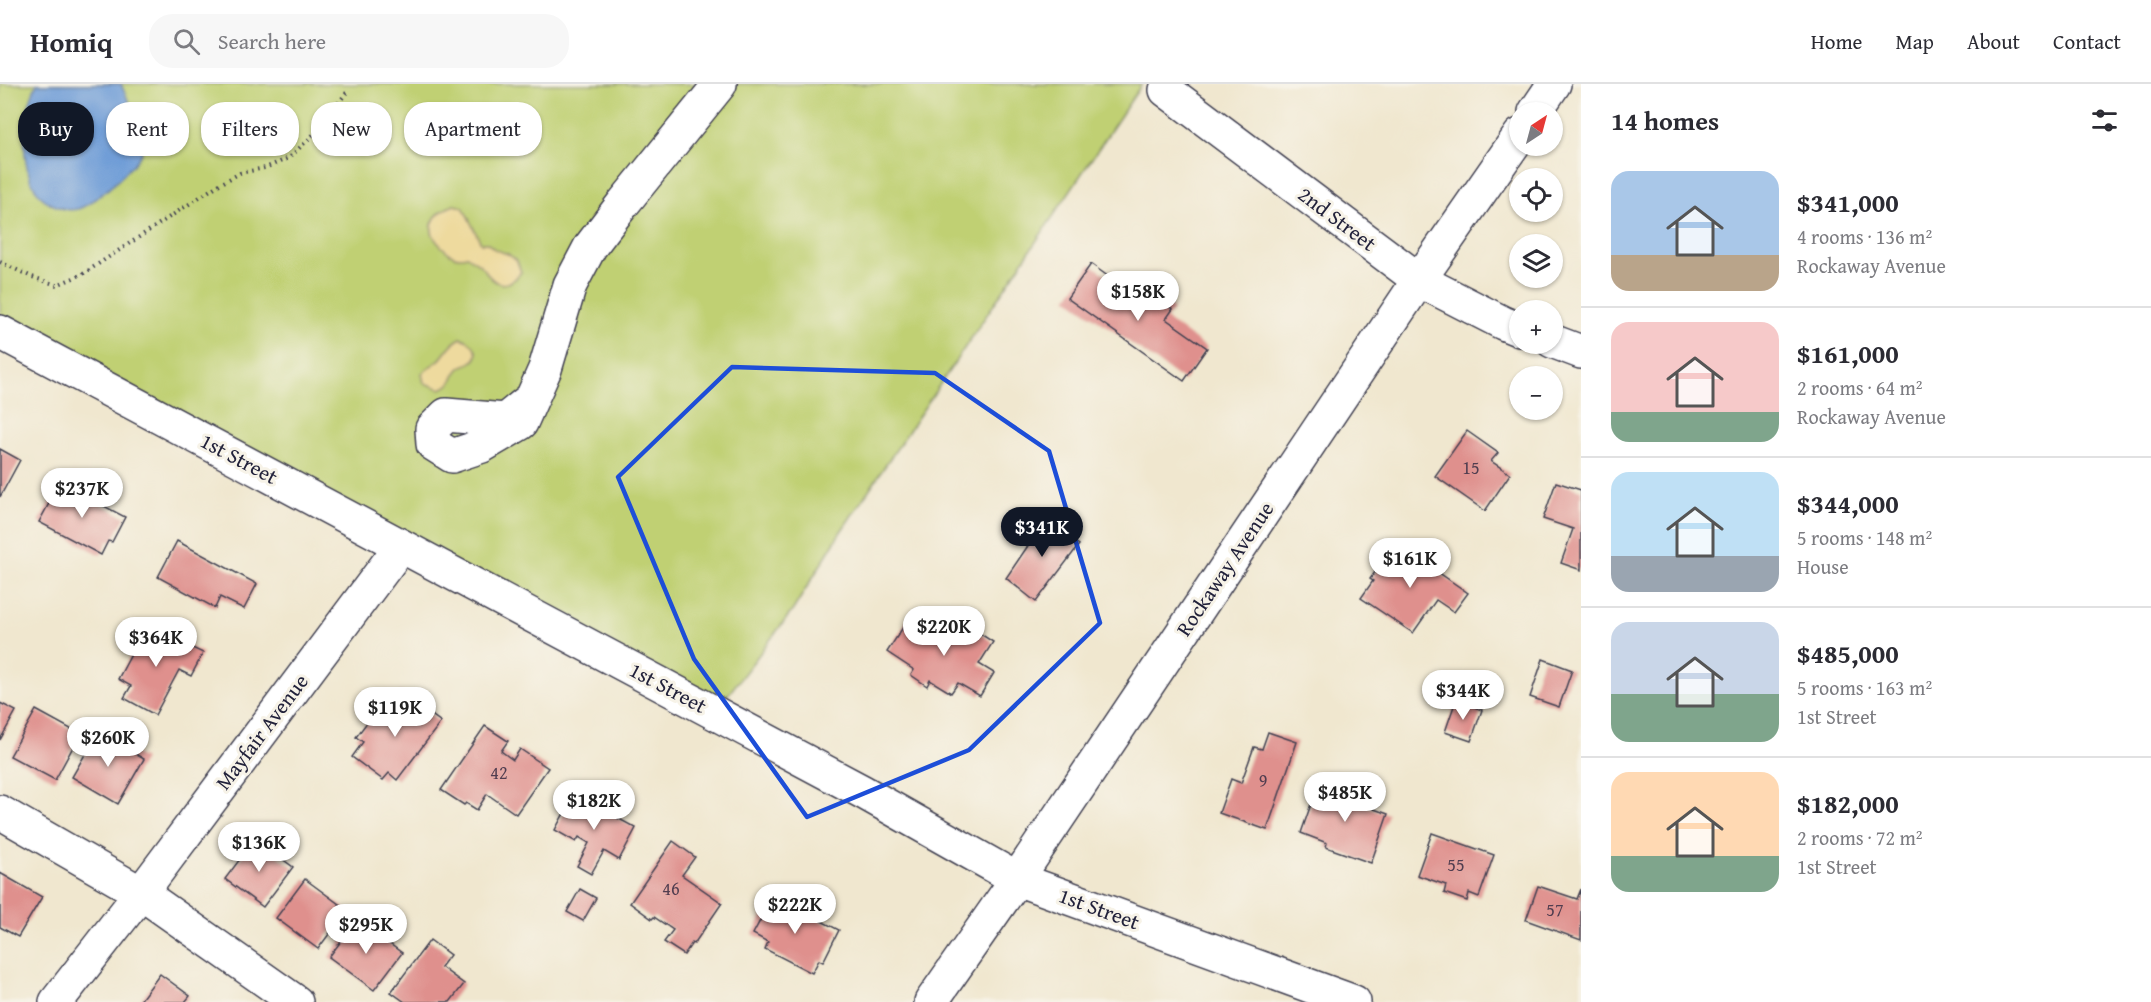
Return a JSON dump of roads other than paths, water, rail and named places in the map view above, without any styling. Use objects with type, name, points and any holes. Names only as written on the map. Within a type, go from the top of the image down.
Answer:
[{"type":"street","points":[[531,399],[545,369],[570,285],[590,247],[720,84]]},
{"type":"street","points":[[1542,102],[1554,84]]},
{"type":"street","name":"2nd Street","points":[[1166,90],[1419,280],[1509,326]]},
{"type":"street","name":"Rockaway Avenue","points":[[931,1002],[1017,879],[1419,280],[1509,151]]},
{"type":"street","name":"1st Street","points":[[0,332],[863,792],[1017,879],[1354,1002]]},
{"type":"street","points":[[1563,346],[1581,352]]},
{"type":"street","name":"Mayfair Avenue","points":[[56,1002],[141,893],[401,546]]},
{"type":"street","points":[[0,812],[141,893],[296,1002]]},
{"type":"water","points":[[37,84],[121,84],[129,102],[106,102],[106,156],[139,156],[109,188],[89,203],[78,209],[69,210],[56,206],[43,198],[33,185],[27,169],[26,156],[94,156],[94,102],[30,102]]}]
